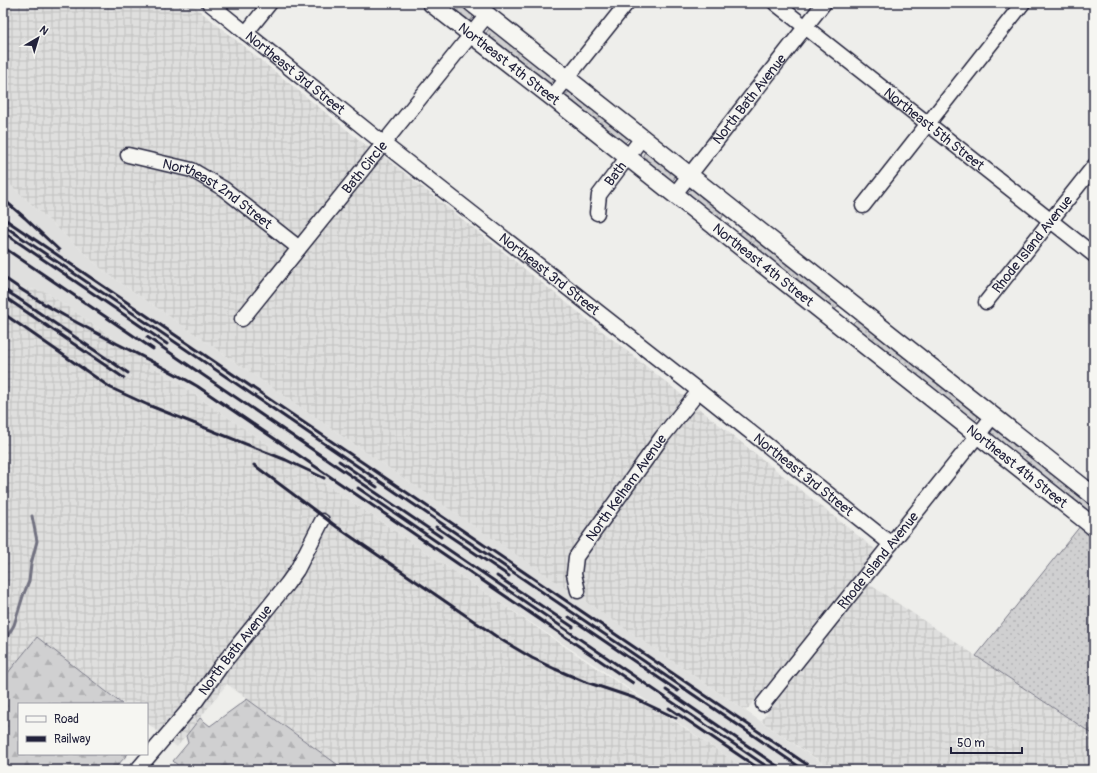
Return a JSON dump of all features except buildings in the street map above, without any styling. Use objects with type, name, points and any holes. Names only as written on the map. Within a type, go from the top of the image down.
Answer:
[{"type":"main road","name":"Northeast 4th Street","points":[[431,3],[552,97],[1094,527]]},
{"type":"main road","name":"Northeast 4th Street","points":[[472,3],[1094,496]]},
{"type":"main road","points":[[725,235],[740,216]]},
{"type":"main road","points":[[838,324],[854,306]]},
{"type":"street","name":"Northeast 3rd Street","points":[[209,3],[384,144],[891,544]]},
{"type":"street","points":[[246,33],[270,3]]},
{"type":"street","points":[[552,97],[627,3]]},
{"type":"street","name":"Northeast 5th Street","points":[[774,3],[1094,255]]},
{"type":"street","name":"North Bath Avenue","points":[[674,195],[824,3]]},
{"type":"street","points":[[863,206],[1023,3]]},
{"type":"street","name":"Bath Circle","points":[[242,319],[488,15]]},
{"type":"street","name":"Bath","points":[[596,212],[599,195],[642,138]]},
{"type":"street","name":"Northeast 2nd Street","points":[[128,155],[192,170],[224,189],[300,248]]},
{"type":"street","name":"Rhode Island Avenue","points":[[986,302],[1094,166]]},
{"type":"street","name":"North Kelham Avenue","points":[[578,591],[574,574],[576,557],[662,437],[699,392]]},
{"type":"street","name":"Rhode Island Avenue","points":[[762,704],[993,416]]},
{"type":"street","name":"North Bath Avenue","points":[[137,770],[196,701],[221,666],[287,584],[297,570],[322,521]]},
{"type":"shaded area","points":[[3,3],[190,3],[367,146],[387,159],[876,550],[746,711],[348,440],[104,271],[3,178]]},
{"type":"shaded area","points":[[3,178],[104,271],[348,440],[832,770],[746,770],[595,665],[215,409],[46,292],[3,284]]},
{"type":"shaded area","points":[[3,284],[46,292],[215,409],[742,767],[740,770],[345,770],[227,684],[177,747],[148,724],[148,703],[121,703],[37,637],[3,679]]},
{"type":"shaded area","points":[[869,584],[1094,735],[1094,770],[833,770],[761,721]]},
{"type":"green space","points":[[443,3],[461,3],[472,11],[473,17],[469,23]]},
{"type":"green space","points":[[489,29],[494,29],[551,73],[553,80],[549,85],[486,40],[486,33]]},
{"type":"green space","points":[[569,92],[575,92],[628,133],[628,140],[624,144],[566,102],[565,95]]},
{"type":"green space","points":[[649,152],[674,171],[675,178],[671,182],[641,161],[644,153]]},
{"type":"green space","points":[[696,188],[722,209],[723,216],[720,221],[688,199],[688,192]]},
{"type":"green space","points":[[742,230],[748,230],[838,302],[838,307],[834,310],[740,240]]},
{"type":"green space","points":[[862,319],[976,410],[978,418],[974,422],[853,329],[853,323],[856,320]]},
{"type":"green space","points":[[998,428],[1094,503],[1094,521],[991,439],[990,434],[993,429]]},
{"type":"green space","points":[[1081,525],[1094,535],[1094,735],[976,656]]},
{"type":"green space","points":[[37,637],[121,703],[18,703],[18,755],[127,755],[113,770],[3,770],[3,685],[7,674]]},
{"type":"green space","points":[[247,699],[345,770],[183,770],[173,761],[188,743],[186,736],[200,718],[210,726]]},
{"type":"waterway","points":[[3,644],[14,625],[29,581],[31,564],[37,541],[32,516]]},
{"type":"railway","points":[[3,199],[59,250]]},
{"type":"railway","points":[[3,218],[815,770]]},
{"type":"railway","points":[[3,225],[804,770]]},
{"type":"railway","points":[[3,232],[167,344]]},
{"type":"railway","points":[[3,247],[153,349]]},
{"type":"railway","points":[[3,277],[57,311],[197,386],[633,683]]},
{"type":"railway","points":[[3,289],[128,373]]},
{"type":"railway","points":[[3,296],[124,378]]},
{"type":"railway","points":[[4,314],[111,388],[148,405],[286,460],[324,478]]},
{"type":"railway","points":[[147,337],[441,537]]},
{"type":"railway","points":[[339,461],[377,487]]},
{"type":"railway","points":[[254,465],[337,527],[500,639],[532,658],[555,669],[583,681],[634,698],[676,718]]},
{"type":"railway","points":[[358,488],[772,770]]},
{"type":"railway","points":[[436,527],[509,576]]},
{"type":"railway","points":[[497,576],[573,627]]},
{"type":"railway","points":[[569,617],[678,691]]},
{"type":"railway","points":[[666,690],[783,770]]},
{"type":"railway","points":[[669,708],[755,766]]}]
